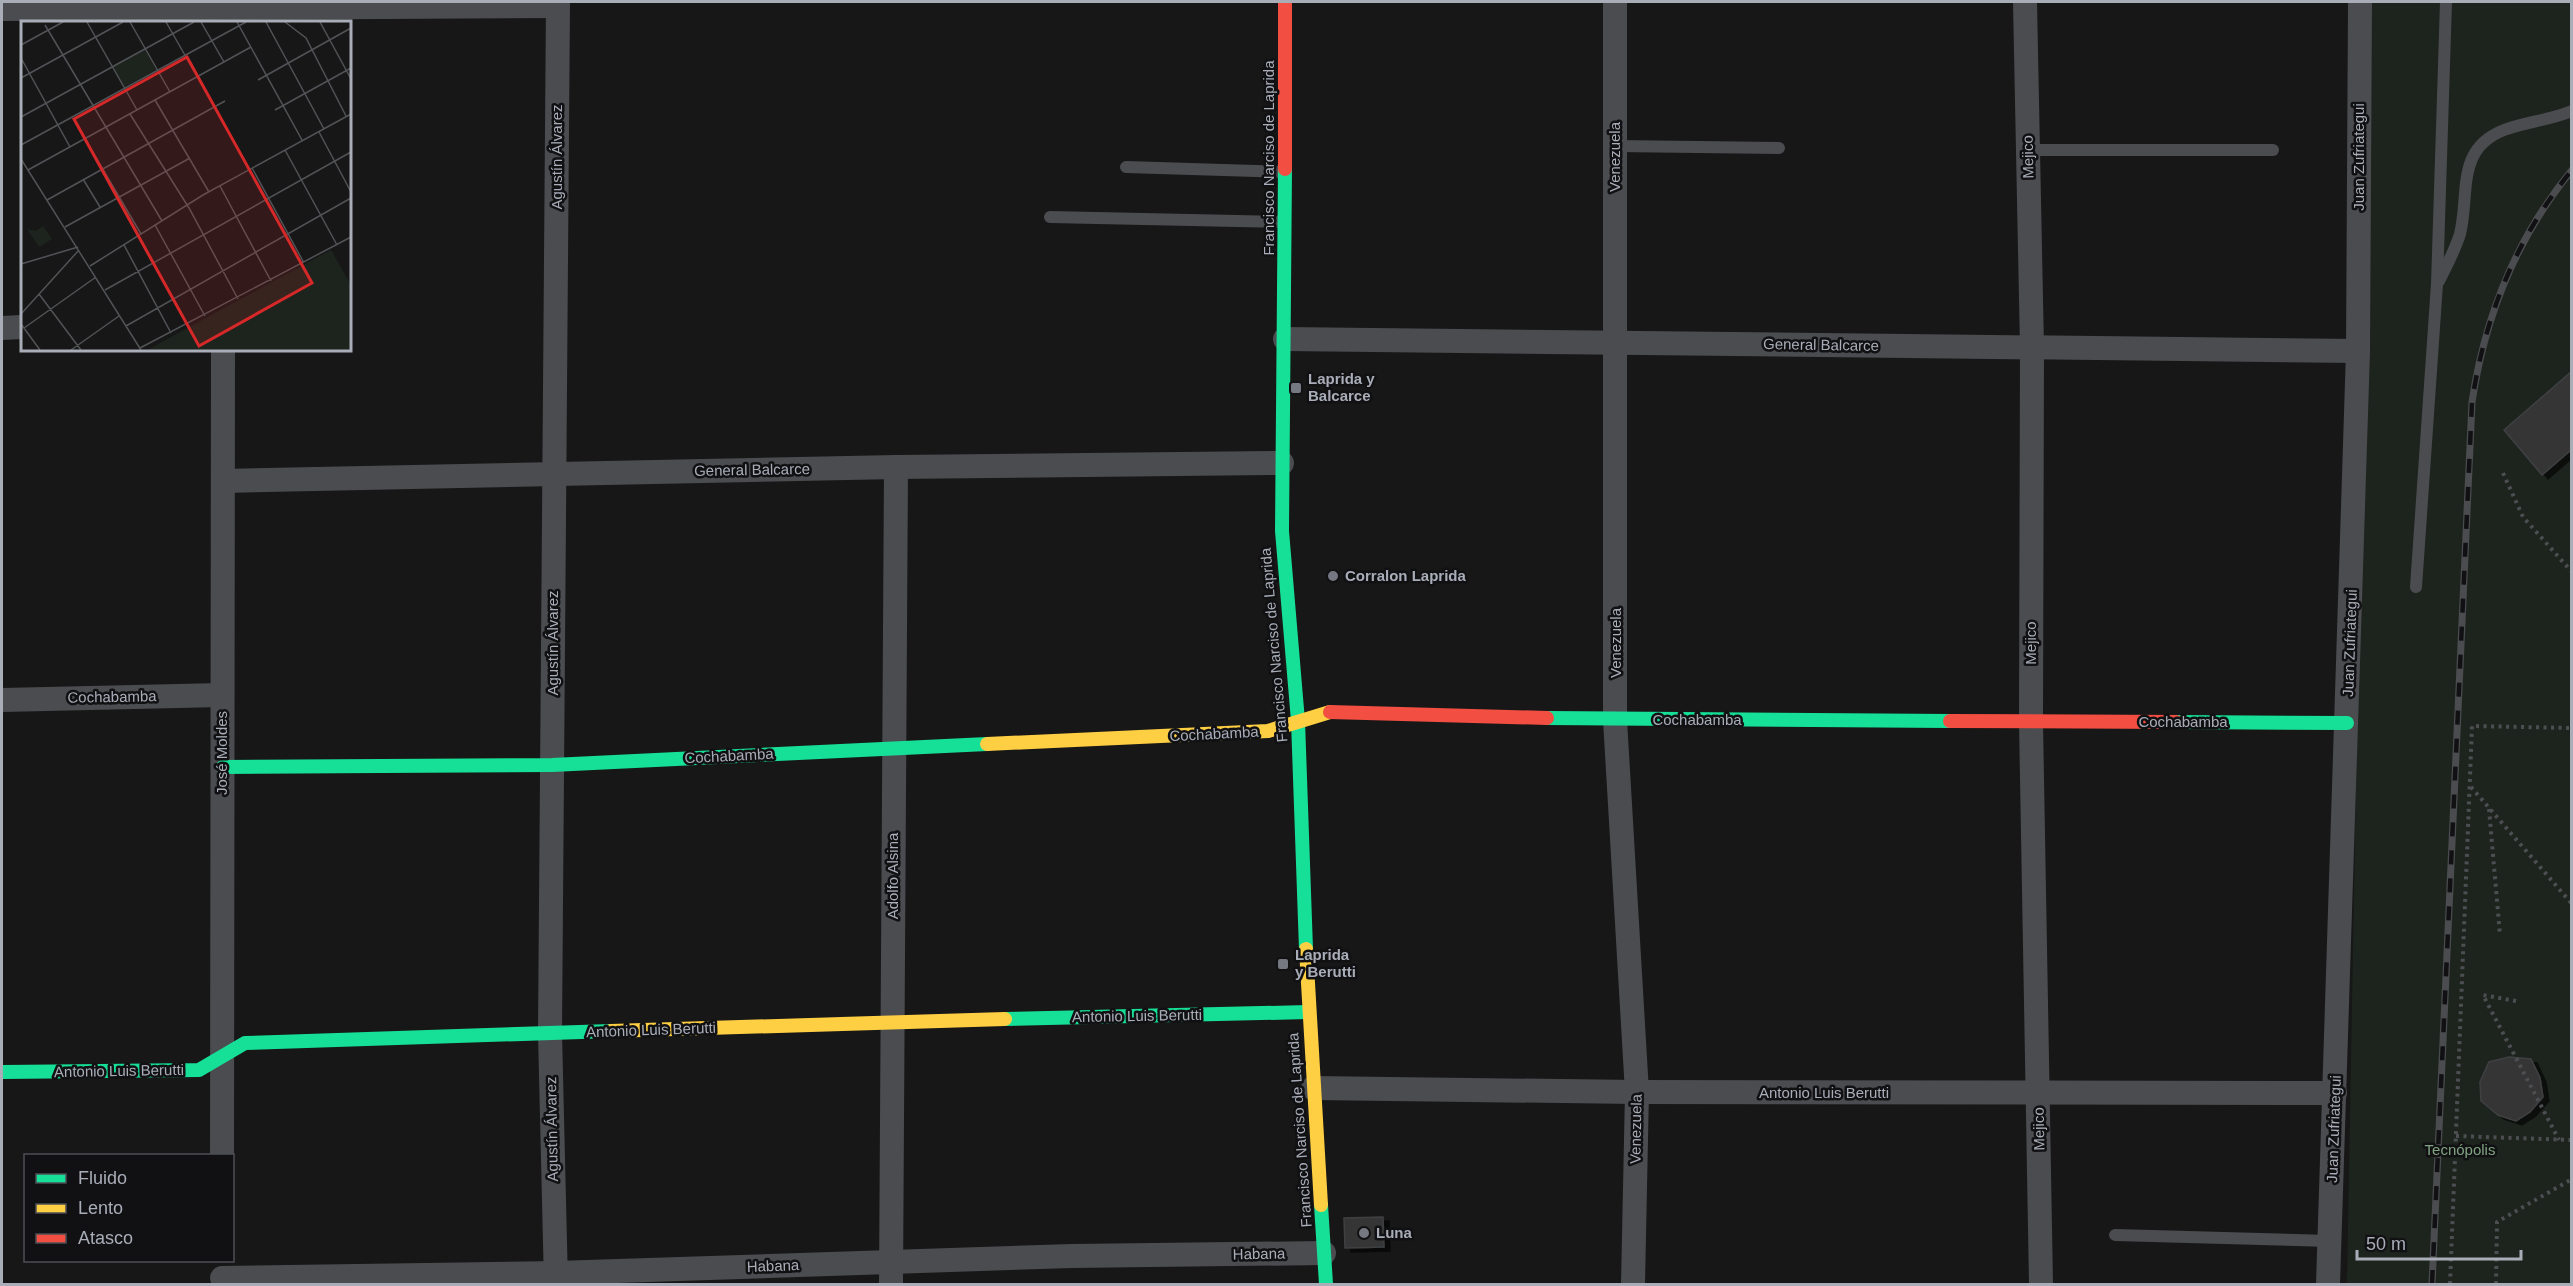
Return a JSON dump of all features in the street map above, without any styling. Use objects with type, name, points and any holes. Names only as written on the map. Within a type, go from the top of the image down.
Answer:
[{"type":"street","name":"Francisco Narciso de Laprida","points":[[1286,2],[1282,531],[1298,721],[1308,1012],[1326,1284]]},
{"type":"street","name":"Venezuela","points":[[1615,2],[1616,720],[1637,1092],[1633,1284]]},
{"type":"street","name":"Mejico","points":[[2025,2],[2032,348],[2031,722],[2041,1284]]},
{"type":"street","name":"Juan Zufriategui","points":[[2328,1284],[2348,723],[2358,351],[2360,2]]},
{"type":"street","points":[[2,9],[223,11],[558,4]]},
{"type":"street","name":"Agustín Álvarez","points":[[556,1279],[550,1033],[558,4]]},
{"type":"street","points":[[2,328],[21,327]]},
{"type":"street","name":"General Balcarce","points":[[1285,339],[2358,351]]},
{"type":"street","name":"José Moldes","points":[[222,1154],[223,351]]},
{"type":"street","name":"General Balcarce","points":[[223,481],[896,466],[1282,463]]},
{"type":"street","name":"Adolfo Alsina","points":[[891,1273],[896,466]]},
{"type":"street","name":"Cochabamba","points":[[2,700],[222,695]]},
{"type":"street","name":"Cochabamba","points":[[223,767],[552,765],[1268,731],[1326,712],[1616,720],[2348,723]]},
{"type":"street","name":"Antonio Luis Berutti","points":[[2,1072],[199,1070],[245,1043],[892,1022],[1308,1012]]},
{"type":"street","name":"Antonio Luis Berutti","points":[[1313,1088],[2038,1094],[2335,1093]]},
{"type":"street","name":"Habana","points":[[222,1274],[556,1279],[891,1273],[1072,1256],[1324,1253]]},
{"type":"lane","points":[[2416,587],[2437,284],[2446,2]]},
{"type":"lane","points":[[2437,284],[2460,233],[2468,164],[2479,147],[2504,130],[2556,118],[2571,111]]},
{"type":"lane","points":[[1615,146],[1779,148]]},
{"type":"lane","points":[[2028,150],[2273,150]]},
{"type":"lane","points":[[1126,167],[1286,172]]},
{"type":"lane","points":[[1050,217],[1285,222]]},
{"type":"lane","points":[[2115,1235],[2330,1241]]},
{"type":"path","points":[[2503,473],[2523,517],[2571,572]]},
{"type":"path","points":[[2450,1284],[2472,726],[2571,728]]},
{"type":"path","points":[[2470,787],[2571,903]]},
{"type":"path","points":[[2489,808],[2500,935]]},
{"type":"path","points":[[2516,1001],[2483,995],[2559,1140]]},
{"type":"path","points":[[2456,1136],[2571,1140]]},
{"type":"path","points":[[2496,1284],[2497,1222],[2571,1179]]},
{"type":"green space","name":"Tecnópolis","points":[[2370,2],[2571,2],[2571,1284],[2347,1284]]},
{"type":"building","points":[[2571,372],[2571,450],[2542,475],[2504,430]]},
{"type":"building","points":[[2509,1057],[2531,1059],[2540,1078],[2543,1097],[2530,1112],[2516,1121],[2498,1115],[2481,1101],[2480,1082],[2489,1062]]},
{"type":"building","name":"Luna","points":[[1383,1217],[1384,1247],[1345,1248],[1344,1218]]},
{"type":"railway","points":[[2432,1284],[2472,402],[2485,339],[2506,279],[2535,223],[2572,170]]},
{"type":"traffic: fast","points":[[1285,169],[1282,531],[1298,721],[1306,949]]},
{"type":"traffic: fast","points":[[1547,718],[1950,721]]},
{"type":"traffic: fast","points":[[2176,722],[2347,723]]},
{"type":"traffic: fast","points":[[223,767],[552,765],[987,744]]},
{"type":"traffic: fast","points":[[1005,1019],[1308,1012]]},
{"type":"traffic: fast","points":[[2,1072],[199,1070],[245,1043],[611,1031]]},
{"type":"traffic: fast","points":[[1321,1205],[1326,1284]]},
{"type":"traffic: slow","points":[[987,744],[1268,731],[1330,712]]},
{"type":"traffic: slow","points":[[1306,949],[1321,1205]]},
{"type":"traffic: slow","points":[[611,1031],[1005,1019]]},
{"type":"traffic: jam","points":[[1285,2],[1285,169]]},
{"type":"traffic: jam","points":[[1330,712],[1547,718]]},
{"type":"traffic: jam","points":[[1950,721],[2176,722]]},
{"type":"place","name":"Laprida y Balcarce","points":[[1296,388]]},
{"type":"place","name":"Corralon Laprida","points":[[1333,576]]},
{"type":"place","name":"Laprida y Berutti","points":[[1283,964]]},
{"type":"place","name":"Luna","points":[[1364,1233]]}]
